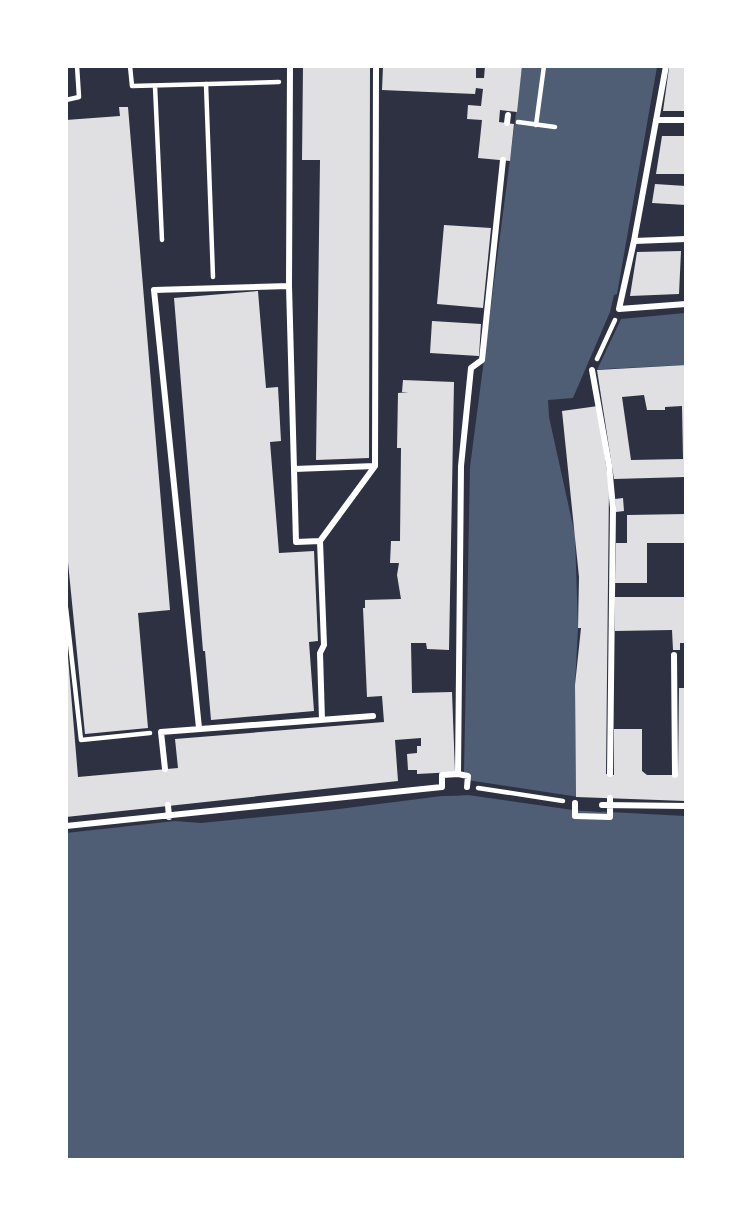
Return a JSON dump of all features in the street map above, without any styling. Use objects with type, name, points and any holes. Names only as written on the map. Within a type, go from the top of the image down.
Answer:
[{"type":"street","points":[[290,66],[289,286],[296,542],[320,541]]},
{"type":"street","points":[[322,720],[320,653],[324,645],[320,541],[375,466],[376,66]]},
{"type":"street","points":[[666,66],[620,309],[685,304]]},
{"type":"street","points":[[656,120],[685,120]]},
{"type":"street","points":[[458,774],[461,467],[471,368],[482,360],[503,160]]},
{"type":"street","points":[[634,241],[685,239]]},
{"type":"street","points":[[199,728],[154,290],[289,286]]},
{"type":"street","points":[[592,370],[607,452],[613,508],[610,774]]},
{"type":"street","points":[[294,469],[375,466]]},
{"type":"street","points":[[674,655],[675,775]]},
{"type":"street","points":[[165,769],[161,732],[373,716]]},
{"type":"street","points":[[66,826],[442,787],[442,775],[468,776],[467,786]]},
{"type":"street","points":[[576,803],[575,816],[610,817],[607,802],[675,803],[685,806]]},
{"type":"street","points":[[168,806],[169,817]]},
{"type":"path","points":[[66,100],[79,97],[77,66]]},
{"type":"path","points":[[130,66],[132,86],[290,82]]},
{"type":"path","points":[[537,125],[544,66]]},
{"type":"path","points":[[205,84],[213,288]]},
{"type":"path","points":[[155,86],[162,240]]},
{"type":"path","points":[[507,119],[555,127]]},
{"type":"path","points":[[592,370],[620,309]]},
{"type":"path","points":[[66,608],[81,740],[161,732]]},
{"type":"path","points":[[467,786],[576,803]]},
{"type":"water","points":[[522,67],[657,67],[617,294],[614,295],[610,312],[621,319],[685,313],[685,365],[585,370],[573,398],[548,400],[549,417],[575,535],[578,628],[575,685],[576,797],[573,810],[685,816],[685,1159],[67,1159],[66,833],[175,821],[201,823],[468,795],[471,774],[464,772],[470,467]]},
{"type":"pier","points":[[610,312],[621,319],[597,370],[585,370]]},
{"type":"pier","points":[[467,780],[579,797],[577,807],[602,808],[602,812],[468,795],[442,796],[442,793],[465,792]]},
{"type":"building","points":[[303,66],[370,66],[369,458],[316,460],[320,160],[302,160]]},
{"type":"building","points":[[383,66],[476,66],[476,78],[484,78],[485,66],[522,66],[517,112],[500,110],[499,122],[514,124],[510,161],[478,158],[482,120],[467,119],[468,105],[481,106],[483,89],[476,88],[475,94],[382,90]]},
{"type":"building","points":[[669,68],[686,68],[686,111],[663,111]]},
{"type":"building","points":[[119,107],[128,107],[170,610],[138,613],[148,728],[85,734],[66,542],[66,120],[120,116]]},
{"type":"building","points":[[662,136],[686,136],[686,174],[656,174]]},
{"type":"building","points":[[655,184],[686,186],[686,205],[652,203]]},
{"type":"building","points":[[444,225],[491,228],[483,308],[437,304]]},
{"type":"building","points":[[681,251],[679,294],[630,296],[637,252]]},
{"type":"building","points":[[258,291],[266,388],[278,387],[281,441],[270,442],[279,553],[314,551],[318,641],[309,642],[314,711],[211,720],[174,298]]},
{"type":"building","points":[[432,321],[481,324],[479,356],[430,353]]},
{"type":"building","points":[[686,365],[686,477],[614,479],[597,370]],"holes":[[[644,395],[647,410],[682,406],[683,459],[631,460],[622,397]]]},
{"type":"building","points":[[403,380],[454,382],[449,650],[427,649],[426,643],[411,643],[412,693],[452,692],[455,772],[417,774],[417,770],[408,770],[407,754],[417,753],[421,738],[395,740],[398,781],[66,817],[66,657],[78,777],[178,768],[175,739],[384,722],[382,696],[367,697],[363,608],[365,600],[401,599],[397,575],[399,563],[390,563],[391,541],[400,541],[401,448],[397,448],[398,393],[409,392],[402,392]]},
{"type":"building","points":[[598,406],[609,487],[606,774],[614,775],[614,729],[642,729],[642,771],[647,775],[678,775],[679,688],[686,688],[686,801],[576,797],[575,685],[581,628],[578,628],[579,577],[562,411]]},
{"type":"building","points":[[623,498],[624,511],[616,512],[615,499]]},
{"type":"building","points":[[686,514],[686,543],[647,543],[647,583],[615,583],[616,543],[627,543],[627,515]]},
{"type":"building","points":[[615,597],[686,597],[686,643],[680,643],[680,650],[673,650],[672,630],[615,631]]}]
